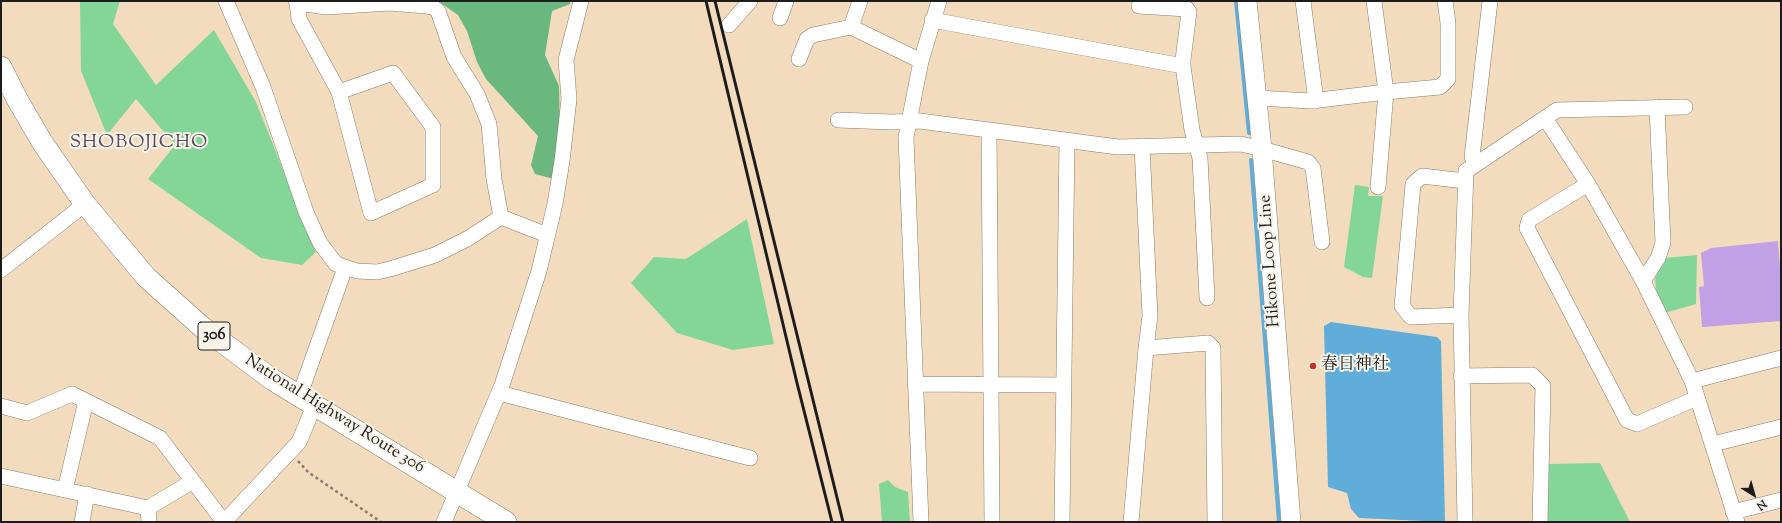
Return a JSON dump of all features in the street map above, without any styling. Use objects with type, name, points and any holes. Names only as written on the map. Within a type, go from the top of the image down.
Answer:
[{"type":"highway","name":"National Highway Route 306","points":[[1,67],[17,99],[42,142],[85,204],[146,277],[202,327],[273,380],[506,522]]},
{"type":"main road","name":"Hikone Loop Line","points":[[1247,1],[1262,149],[1291,522]]},
{"type":"street","points":[[226,1],[263,87],[306,212],[320,243],[336,264],[357,271],[377,272],[435,255],[467,239],[501,217]]},
{"type":"street","points":[[444,522],[458,493],[499,393],[539,271],[548,234],[562,161],[569,99],[566,60],[581,1]]},
{"type":"street","points":[[729,25],[750,1]]},
{"type":"street","points":[[780,18],[786,1]]},
{"type":"street","points":[[851,27],[860,1]]},
{"type":"street","points":[[921,522],[906,137],[920,61],[939,1]]},
{"type":"street","points":[[1303,1],[1316,100]]},
{"type":"street","points":[[1374,1],[1386,92],[1378,187]]},
{"type":"street","points":[[1257,98],[1316,100],[1440,87],[1448,79],[1448,23],[1445,1]]},
{"type":"street","points":[[1477,163],[1472,157],[1490,1]]},
{"type":"street","points":[[339,92],[393,73],[432,127],[433,185],[371,213],[339,92],[299,19],[296,2],[327,7],[362,4],[398,4],[433,7],[438,11],[454,57],[477,94],[489,124],[494,179],[501,217]]},
{"type":"street","points":[[1139,6],[1187,9],[1189,12],[1183,66],[1192,130],[1200,158],[1207,298]]},
{"type":"street","points":[[932,20],[1183,66]]},
{"type":"street","points":[[799,59],[807,39],[813,35],[851,27],[920,61]]},
{"type":"street","points":[[1643,281],[1658,258],[1663,243],[1657,107]]},
{"type":"street","points":[[1465,522],[1461,315],[1466,171],[1557,110],[1686,107]]},
{"type":"street","points":[[1545,118],[1588,184],[1643,281],[1692,381],[1735,517],[1781,500]]},
{"type":"street","points":[[838,120],[920,121],[1067,141],[1118,146],[1241,144],[1262,149],[1308,162],[1313,168],[1322,242]]},
{"type":"street","points":[[989,130],[992,522]]},
{"type":"street","points":[[1062,522],[1067,141]]},
{"type":"street","points":[[1132,522],[1150,316],[1142,146]]},
{"type":"street","points":[[1461,315],[1411,317],[1402,306],[1413,184],[1422,176],[1465,181]]},
{"type":"street","points":[[1588,184],[1529,220],[1527,228],[1627,420],[1637,424],[1697,398]]},
{"type":"street","points":[[1,270],[85,204]]},
{"type":"street","points":[[501,217],[548,234]]},
{"type":"street","points":[[1,406],[27,413],[72,394],[160,438],[224,522],[299,442],[307,401],[346,268]]},
{"type":"street","points":[[1146,348],[1208,343],[1213,348],[1215,522]]},
{"type":"street","points":[[1692,381],[1781,358]]},
{"type":"street","points":[[1461,376],[1532,375],[1543,386],[1540,522]]},
{"type":"street","points":[[916,384],[1064,385]]},
{"type":"street","points":[[499,393],[750,458]]},
{"type":"street","points":[[64,490],[86,401]]},
{"type":"street","points":[[1712,444],[1781,427]]},
{"type":"street","points":[[1,476],[87,494],[148,515],[193,481]]},
{"type":"street","points":[[82,522],[87,494]]},
{"type":"path","points":[[289,453],[308,472],[381,522]]},
{"type":"green space","points":[[80,1],[120,1],[113,24],[156,85],[214,30],[256,102],[316,252],[302,265],[261,258],[148,179],[175,145],[136,99],[107,135],[81,71]]},
{"type":"green space","points":[[438,1],[570,1],[570,4],[552,11],[545,55],[559,86],[560,136],[554,179],[535,174],[531,165],[538,136],[486,79],[477,62],[467,31],[458,15]]},
{"type":"green space","points":[[1355,185],[1369,187],[1368,196],[1383,196],[1372,278],[1363,277],[1344,267]]},
{"type":"green space","points":[[747,219],[774,344],[733,350],[677,333],[631,283],[654,257],[686,259]]},
{"type":"green space","points":[[1697,255],[1696,304],[1665,313],[1657,296],[1655,279],[1664,258]]},
{"type":"green space","points":[[1600,463],[1630,522],[1546,522],[1548,464]]},
{"type":"green space","points":[[888,480],[895,487],[908,492],[910,522],[882,522],[879,484]]},
{"type":"water","points":[[1331,322],[1437,337],[1441,341],[1445,522],[1359,518],[1351,509],[1347,493],[1328,487],[1324,326]]},
{"type":"building","points":[[1778,241],[1781,281],[1781,321],[1702,327],[1699,287],[1704,286],[1701,253],[1711,248]]},
{"type":"waterway","points":[[1236,1],[1249,133]]},
{"type":"waterway","points":[[1251,160],[1279,522]]},
{"type":"railway","points":[[706,1],[797,383],[832,522]]},
{"type":"railway","points":[[715,1],[843,522]]},
{"type":"place","name":"春日神社","points":[[1313,366]]},
{"type":"district","name":"SHOBOJICHO","points":[[139,144]]}]
